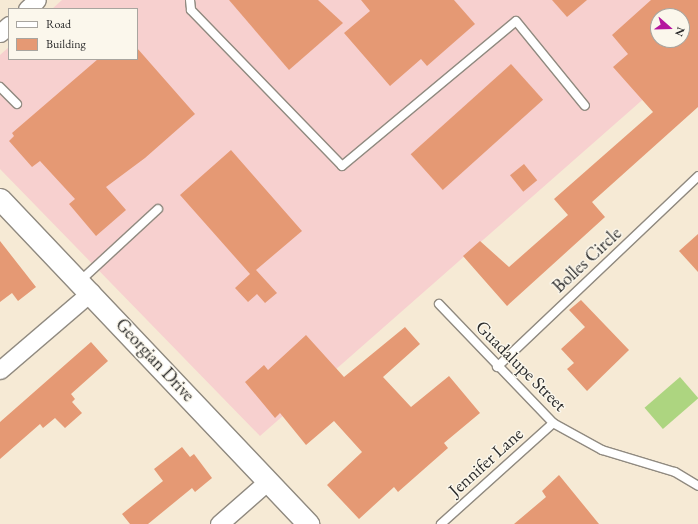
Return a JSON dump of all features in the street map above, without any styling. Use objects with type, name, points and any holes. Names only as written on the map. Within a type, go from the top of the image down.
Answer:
[{"type":"street","points":[[27,8],[37,0]]},
{"type":"street","points":[[0,33],[8,26]]},
{"type":"street","name":"Georgian Drive","points":[[0,198],[85,286],[308,524]]},
{"type":"street","points":[[0,370],[85,286]]},
{"type":"street","points":[[219,524],[268,481]]},
{"type":"lane","points":[[190,0],[191,10],[342,166],[516,21],[585,106]]},
{"type":"lane","points":[[0,87],[17,104]]},
{"type":"lane","name":"Bolles Circle","points":[[497,367],[698,176]]},
{"type":"lane","points":[[85,286],[158,209]]},
{"type":"lane","name":"Guadalupe Street","points":[[439,304],[497,367],[553,423],[602,450],[675,472],[698,486]]},
{"type":"lane","name":"Jennifer Lane","points":[[441,524],[553,423]]},
{"type":"shaded area","points":[[62,0],[698,0],[698,51],[260,436],[0,169],[0,55],[8,48],[8,60],[138,60],[138,8],[53,8]]},
{"type":"green space","points":[[680,377],[698,398],[663,429],[645,408]]},
{"type":"building","points":[[229,0],[318,0],[343,23],[289,70]]},
{"type":"building","points":[[361,0],[454,0],[475,24],[427,66],[421,59],[390,86],[344,33],[370,11]]},
{"type":"building","points":[[552,0],[587,0],[567,17]]},
{"type":"building","points":[[651,0],[698,0],[698,107],[592,202],[605,217],[507,306],[463,256],[480,241],[509,267],[568,215],[554,199],[653,112],[613,67],[628,54],[612,35]]},
{"type":"building","points":[[138,49],[195,114],[145,158],[106,187],[126,210],[96,236],[69,204],[75,199],[40,161],[32,167],[9,141],[14,136],[12,133],[97,60],[138,60]]},
{"type":"building","points":[[511,64],[543,100],[443,190],[411,154]]},
{"type":"building","points":[[231,150],[302,231],[256,270],[277,293],[265,303],[257,294],[248,302],[235,288],[250,274],[180,195]]},
{"type":"building","points":[[524,164],[537,180],[523,192],[510,175]]},
{"type":"building","points":[[698,234],[698,272],[679,251]]},
{"type":"building","points":[[0,241],[36,287],[18,301],[12,293],[0,302]]},
{"type":"building","points":[[581,300],[629,350],[587,391],[567,369],[574,363],[561,349],[585,327],[569,310]]},
{"type":"building","points":[[405,327],[420,344],[383,377],[411,407],[449,376],[480,413],[444,443],[448,448],[398,492],[394,487],[359,519],[327,485],[362,452],[334,421],[306,445],[280,413],[275,418],[245,382],[264,365],[268,370],[306,335],[344,377]]},
{"type":"building","points":[[91,342],[108,361],[71,394],[75,399],[72,402],[82,413],[65,428],[55,418],[43,428],[40,424],[0,459],[0,422]]},
{"type":"building","points":[[182,447],[190,457],[194,454],[212,478],[195,492],[192,488],[148,524],[130,524],[122,514],[163,481],[154,469]]},
{"type":"building","points":[[559,475],[599,524],[514,524],[546,497],[542,491]]}]
